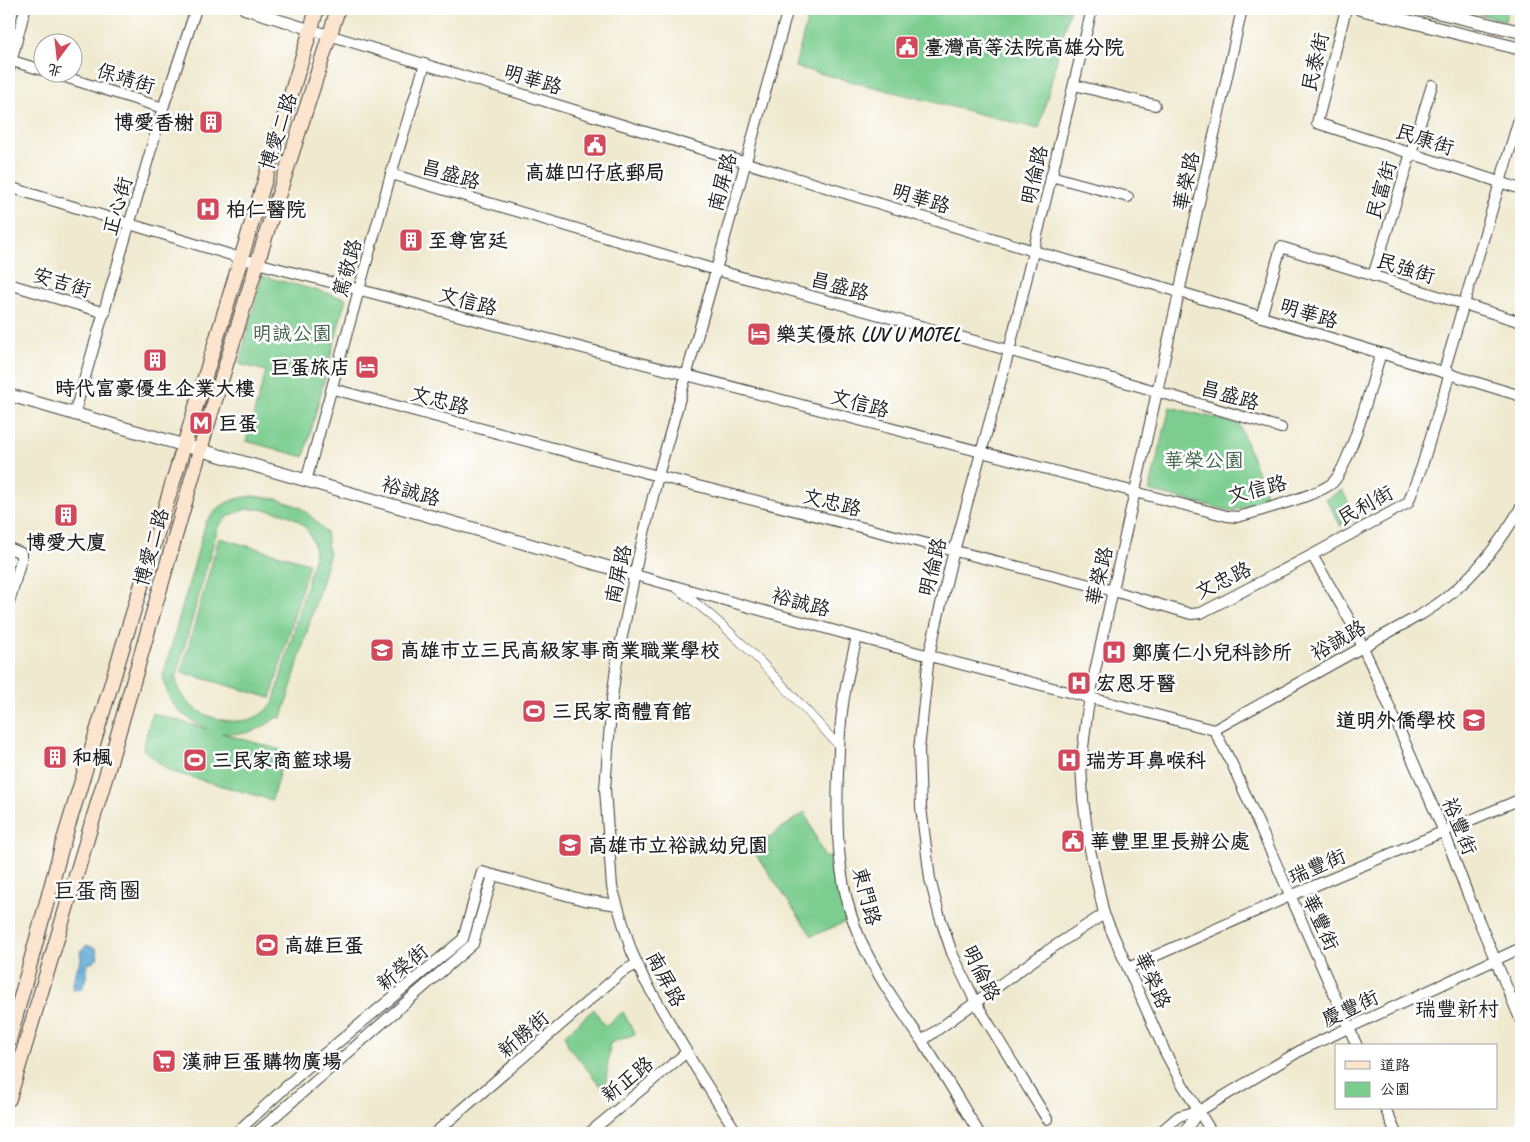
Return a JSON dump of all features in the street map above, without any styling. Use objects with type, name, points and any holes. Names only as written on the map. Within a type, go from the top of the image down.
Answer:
[{"type":"main road","name":"博愛二路","points":[[9,1041],[13,1008],[317,9]]},
{"type":"main road","name":"博愛二路","points":[[9,1099],[108,769],[200,450],[338,9]]},
{"type":"street","points":[[25,9],[10,64],[32,68]]},
{"type":"street","name":"正心街","points":[[74,415],[164,108],[196,9]]},
{"type":"street","name":"明華路","points":[[244,9],[1034,251],[1180,292],[1521,396]]},
{"type":"street","name":"南屏路","points":[[737,1133],[687,1052],[637,964],[612,887],[605,789],[617,661],[658,476],[788,9]]},
{"type":"street","name":"明倫路","points":[[1047,1119],[976,1003],[952,953],[936,906],[930,879],[921,807],[919,750],[929,655],[953,552],[1009,351],[1092,9]]},
{"type":"street","name":"華榮路","points":[[1212,1133],[1165,1052],[1104,914],[1089,845],[1082,799],[1082,765],[1090,697],[1242,9]]},
{"type":"street","name":"民泰街","points":[[1317,123],[1346,9]]},
{"type":"street","points":[[1360,9],[1521,49]]},
{"type":"street","points":[[1417,24],[1426,9],[1521,32]]},
{"type":"street","name":"篤敬路","points":[[306,481],[392,174],[425,64]]},
{"type":"street","name":"保靖街","points":[[81,82],[164,108]]},
{"type":"street","points":[[1074,84],[1155,105]]},
{"type":"street","name":"民富街","points":[[1373,276],[1432,85]]},
{"type":"street","name":"民利街","points":[[1312,555],[1408,503],[1422,466],[1464,304],[1521,112]]},
{"type":"street","name":"民康街","points":[[1317,123],[1521,189]]},
{"type":"street","name":"昌盛路","points":[[392,174],[716,270],[1158,392],[1280,428]]},
{"type":"street","points":[[1051,176],[1128,197]]},
{"type":"street","name":"文信路","points":[[9,188],[241,259],[359,291],[1218,515],[1237,517],[1320,490],[1337,479],[1357,430],[1381,353]]},
{"type":"street","name":"民強街","points":[[1261,317],[1281,247],[1521,322]]},
{"type":"street","name":"安吉街","points":[[9,284],[105,313]]},
{"type":"street","name":"文忠路","points":[[333,389],[658,476],[953,552],[1114,591],[1191,614],[1201,613],[1312,555]]},
{"type":"street","name":"裕誠路","points":[[9,395],[674,587],[1214,730],[1422,614],[1448,596],[1474,572],[1521,507]]},
{"type":"street","points":[[9,548],[21,553],[21,560],[9,604]]},
{"type":"street","points":[[1312,555],[1353,626],[1362,647]]},
{"type":"street","points":[[674,587],[701,606],[766,668],[840,747]]},
{"type":"street","name":"東門路","points":[[857,637],[841,721],[837,815],[840,869],[846,896],[859,936],[882,983],[922,1041],[979,1133]]},
{"type":"street","name":"裕豐街","points":[[1362,647],[1444,832],[1494,960],[1521,1020]]},
{"type":"street","name":"華豐街","points":[[1214,730],[1232,764],[1356,1044]]},
{"type":"street","name":"瑞豐街","points":[[1128,968],[1290,896],[1521,799]]},
{"type":"street","name":"新榮街","points":[[236,1133],[301,1073],[463,939],[482,872],[584,900],[617,905]]},
{"type":"street","name":"新榮街","points":[[256,1133],[473,944],[493,875]]},
{"type":"street","points":[[922,1041],[1041,955],[1104,914]]},
{"type":"street","name":"慶豐街","points":[[1199,1111],[1303,1049],[1521,948]]},
{"type":"street","name":"新勝街","points":[[435,1133],[622,972],[637,964]]},
{"type":"street","name":"新正路","points":[[589,1133],[687,1052]]},
{"type":"street","points":[[301,1073],[312,1083]]},
{"type":"street","points":[[1386,1110],[1396,1133]]},
{"type":"street","points":[[1159,1133],[1179,1116],[1199,1111]]},
{"type":"street","points":[[1182,1133],[1199,1111]]},
{"type":"green space","points":[[810,9],[1070,9],[1039,129],[795,67]]},
{"type":"green space","points":[[1460,9],[1508,9],[1505,21]]},
{"type":"green space","name":"明誠公園","points":[[262,276],[346,298],[304,457],[246,441],[266,371],[239,364]]},
{"type":"green space","name":"華榮公園","points":[[1170,407],[1239,424],[1268,500],[1231,511],[1149,491]]},
{"type":"green space","points":[[1342,490],[1357,518],[1341,526],[1326,499]]},
{"type":"green space","points":[[244,497],[277,499],[300,507],[326,532],[329,556],[282,718],[277,717],[263,727],[250,732],[237,734],[221,733],[285,751],[272,800],[169,771],[143,749],[152,713],[207,729],[189,719],[177,709],[169,696],[163,676],[206,522],[221,506]],"holes":[[[247,509],[282,513],[293,517],[301,523],[308,531],[313,542],[315,555],[273,704],[260,715],[251,719],[230,721],[208,716],[190,705],[178,688],[176,677],[218,527],[224,520],[234,514]]]},
{"type":"green space","points":[[219,538],[309,563],[271,698],[181,672]]},
{"type":"green space","points":[[805,812],[824,857],[835,857],[848,921],[812,936],[752,849]]},
{"type":"green space","points":[[594,1009],[605,1026],[623,1012],[635,1034],[610,1043],[605,1091],[568,1046],[565,1035]]},
{"type":"water","points":[[87,945],[96,948],[98,957],[94,962],[88,964],[82,989],[72,990],[75,972],[81,960],[80,951]]},
{"type":"place","name":"臺灣高等法院高雄分院","points":[[907,47]]},
{"type":"place","name":"博愛香榭","points":[[211,122]]},
{"type":"place","name":"高雄凹仔底郵局","points":[[595,145]]},
{"type":"place","name":"柏仁醫院","points":[[208,209]]},
{"type":"place","name":"至尊宮廷","points":[[411,240]]},
{"type":"place","name":"樂芙優旅 LUV U MOTEL","points":[[759,334]]},
{"type":"place","name":"時代富豪優生企業大樓","points":[[155,360]]},
{"type":"place","name":"巨蛋旅店","points":[[367,367]]},
{"type":"place","name":"巨蛋","points":[[201,423]]},
{"type":"place","name":"博愛大廈","points":[[66,515]]},
{"type":"place","name":"高雄市立三民高級家事商業職業學校","points":[[382,650]]},
{"type":"place","name":"鄭廣仁小兒科診所","points":[[1114,652]]},
{"type":"place","name":"宏恩牙醫","points":[[1079,683]]},
{"type":"place","name":"三民家商體育館","points":[[534,711]]},
{"type":"place","name":"道明外僑學校","points":[[1474,720]]},
{"type":"place","name":"和楓","points":[[55,757]]},
{"type":"place","name":"三民家商籃球場","points":[[195,760]]},
{"type":"place","name":"瑞芳耳鼻喉科","points":[[1069,760]]},
{"type":"place","name":"華豐里里長辦公處","points":[[1073,841]]},
{"type":"place","name":"高雄市立裕誠幼兒園","points":[[570,845]]},
{"type":"place","name":"高雄巨蛋","points":[[267,945]]},
{"type":"place","name":"漢神巨蛋購物廣場","points":[[164,1061]]},
{"type":"district","name":"巨蛋商圈","points":[[97,890]]},
{"type":"district","name":"瑞豐新村","points":[[1457,1009]]}]
